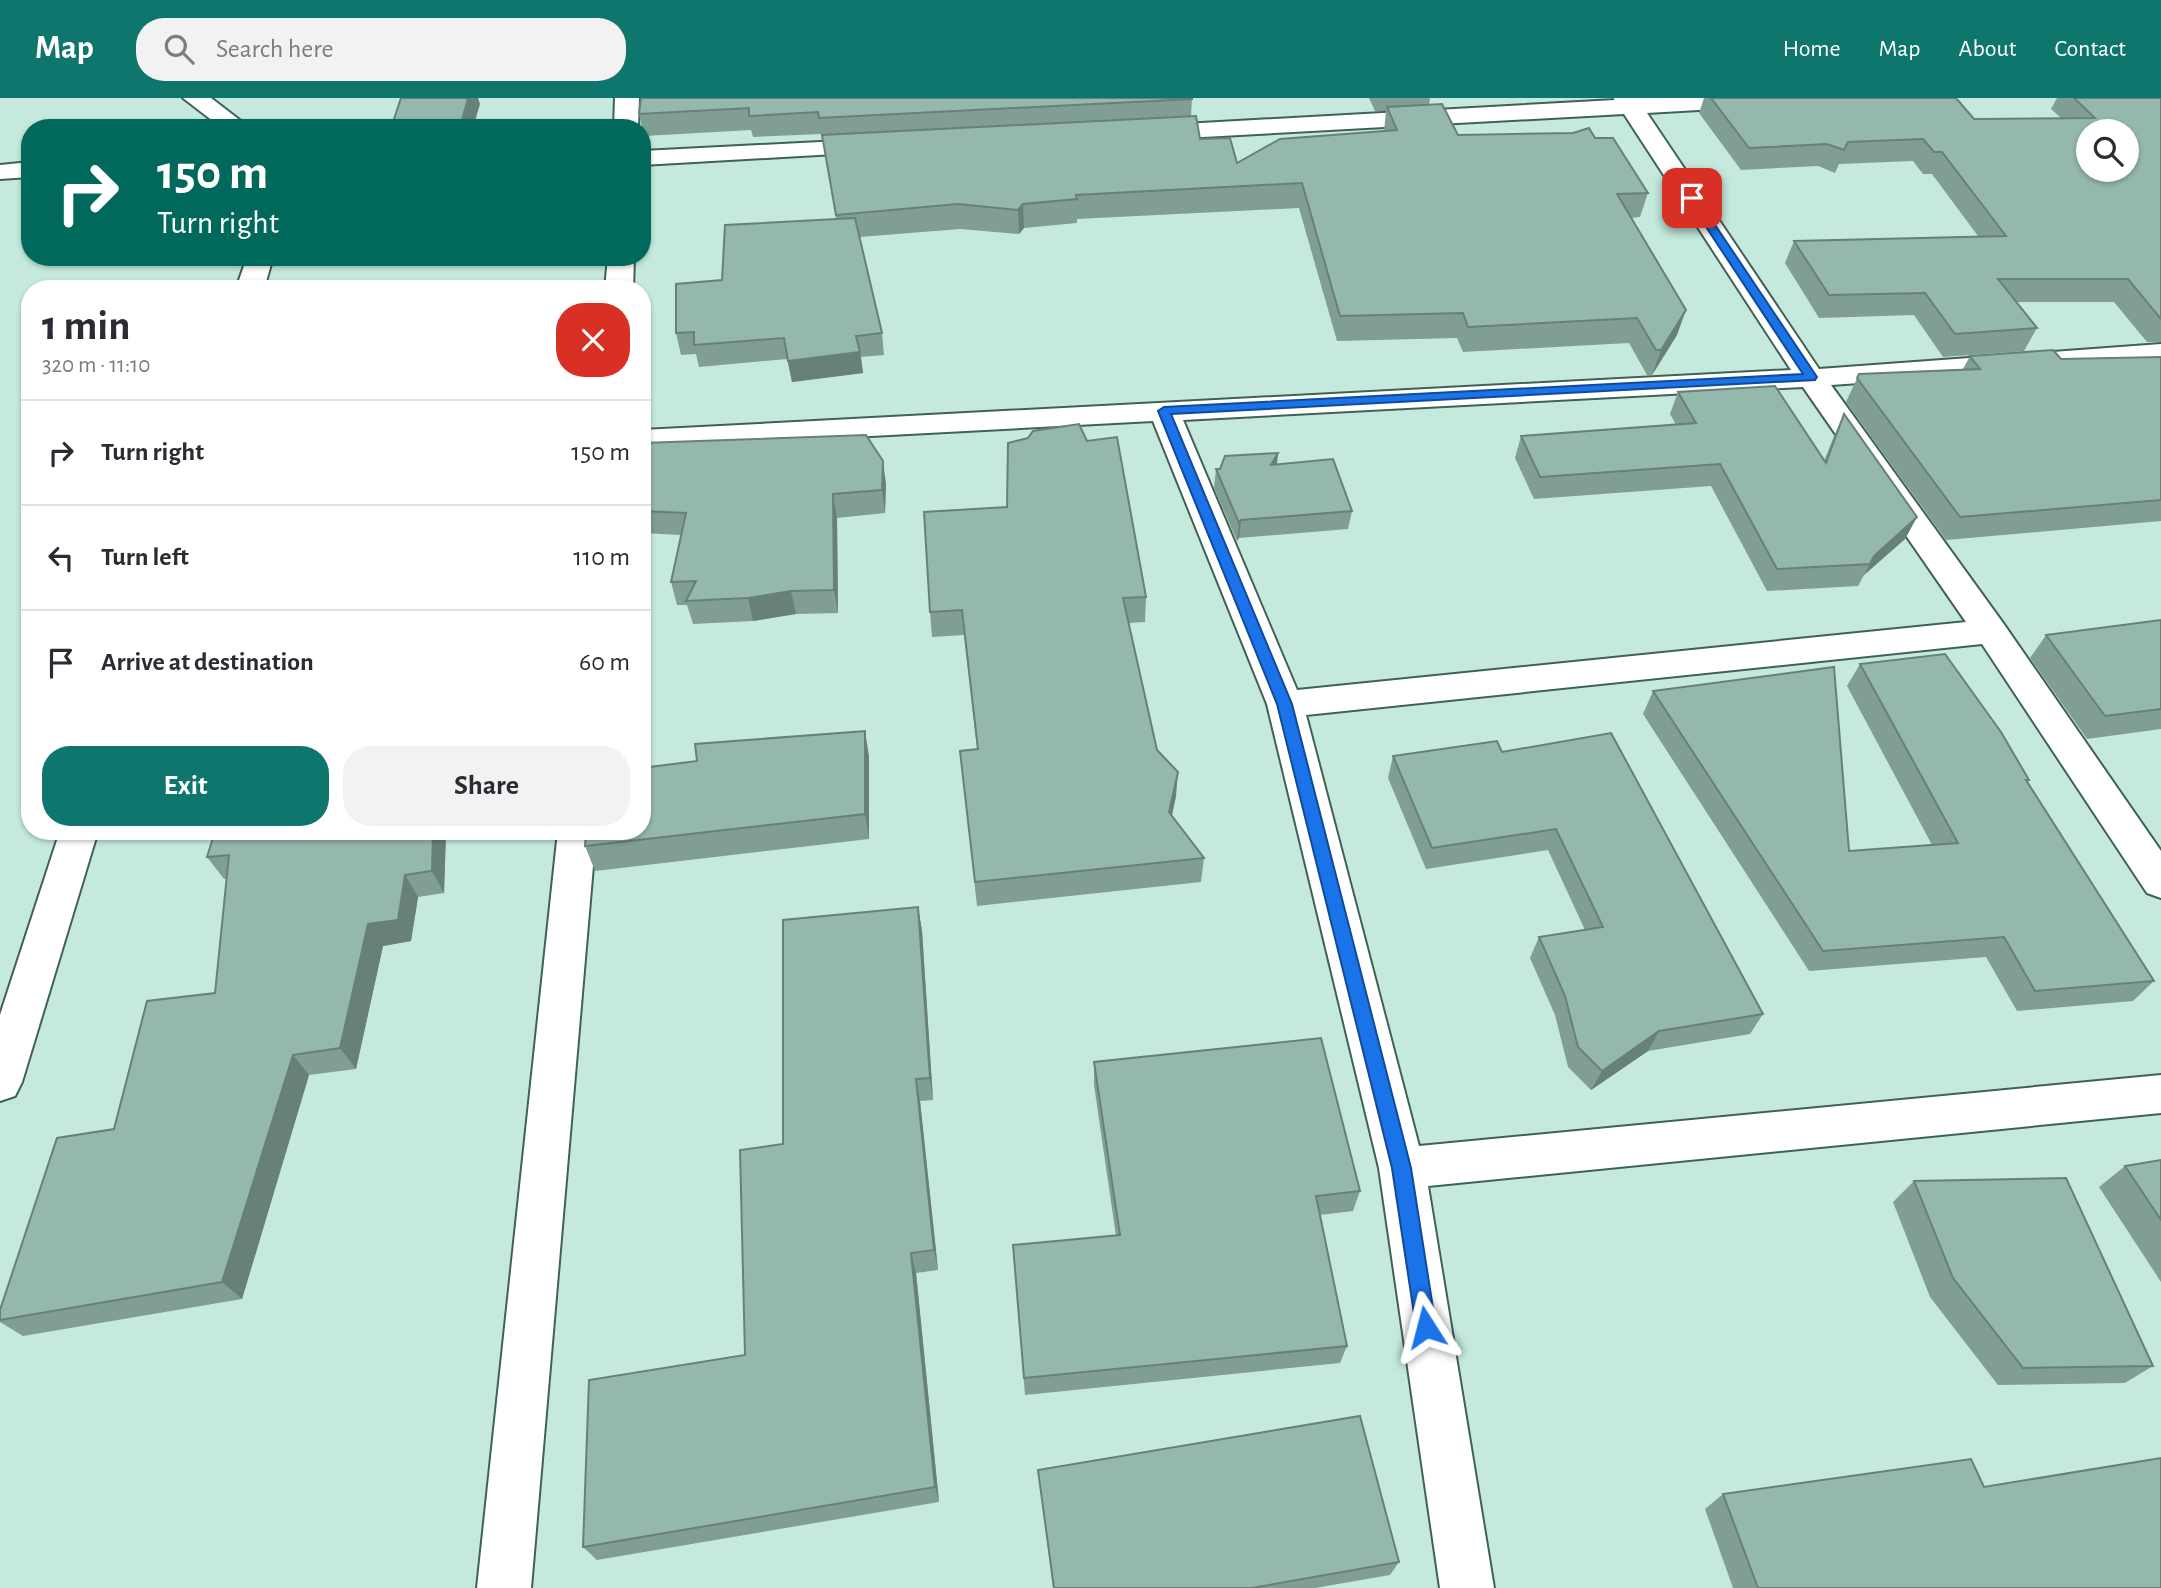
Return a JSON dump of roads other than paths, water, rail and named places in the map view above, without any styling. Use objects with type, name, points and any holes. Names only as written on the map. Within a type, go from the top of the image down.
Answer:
[{"type":"street","points":[[195,98],[225,119]]},
{"type":"street","points":[[626,119],[627,98]]},
{"type":"street","points":[[1123,134],[1629,103],[1785,98]]},
{"type":"street","points":[[1629,103],[1811,377],[1992,631],[2161,883]]},
{"type":"street","points":[[651,158],[903,145]]},
{"type":"street","points":[[0,172],[21,170]]},
{"type":"street","points":[[651,439],[1811,377],[2150,354],[2161,380]]},
{"type":"street","points":[[1164,411],[1284,704],[1402,1168],[1467,1588]]},
{"type":"street","points":[[1284,704],[1992,631]]},
{"type":"street","points":[[0,1082],[76,840]]},
{"type":"street","points":[[504,1588],[577,840]]},
{"type":"street","points":[[1402,1168],[2161,1094]]}]
